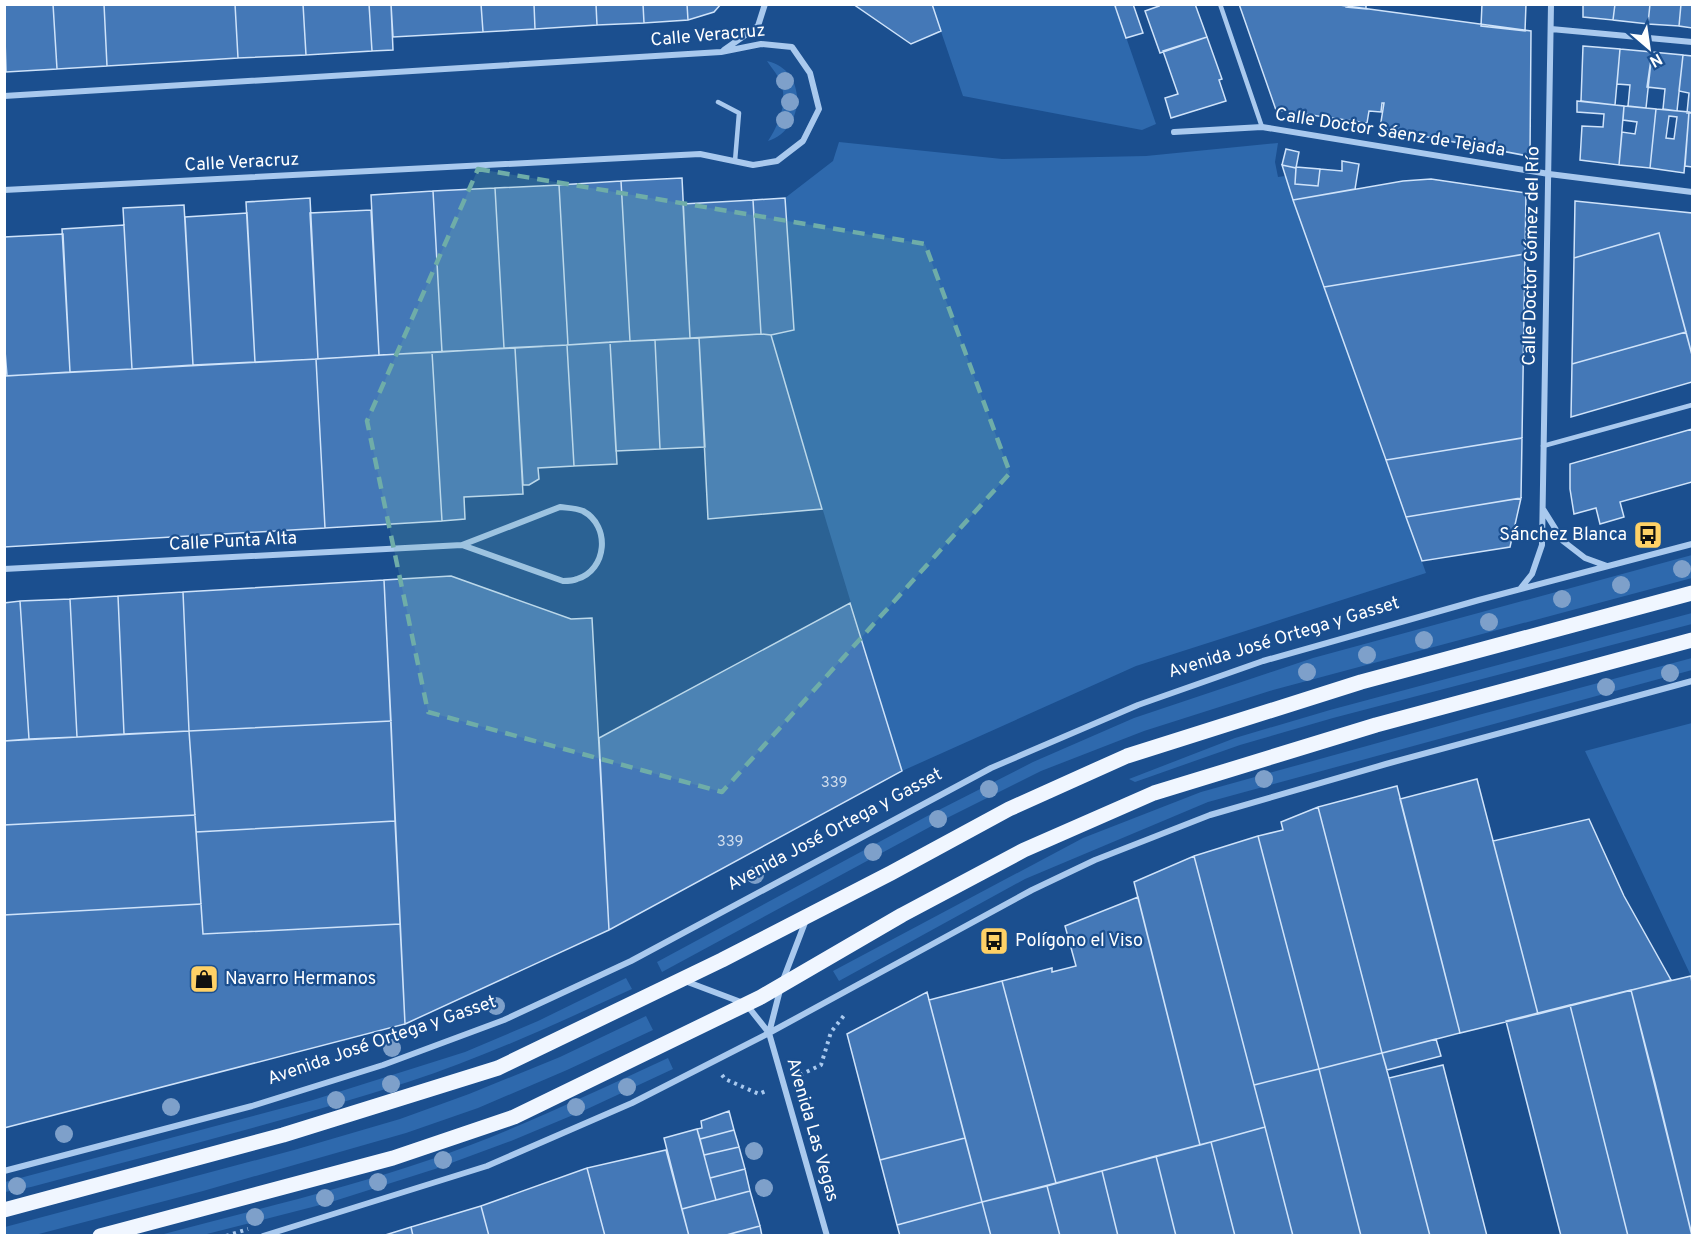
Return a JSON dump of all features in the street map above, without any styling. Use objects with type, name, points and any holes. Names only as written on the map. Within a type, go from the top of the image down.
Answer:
[{"type":"main road","points":[[4,1210],[283,1135],[498,1068],[682,980],[1009,809],[1127,756],[1361,682],[1692,593]]},
{"type":"main road","points":[[100,1236],[393,1158],[514,1117],[746,1004],[902,915],[1024,850],[1154,792],[1376,725],[1692,640]]},
{"type":"street","points":[[721,52],[758,26],[765,4]]},
{"type":"street","name":"Calle Doctor Gómez del Río","points":[[1520,589],[1532,574],[1542,546],[1551,4]]},
{"type":"street","points":[[1551,29],[1692,42]]},
{"type":"street","name":"Calle Veracruz","points":[[4,96],[721,52],[761,44],[792,47],[810,73],[819,109],[802,141],[777,161],[753,165],[700,154],[4,190]]},
{"type":"street","name":"Calle Doctor Sáenz de Tejada","points":[[1174,132],[1262,127],[1549,174],[1692,192]]},
{"type":"street","name":"Calle Punta Alta","points":[[4,569],[462,545],[560,507],[584,512],[594,520],[603,542],[596,565],[588,574],[577,580],[562,581],[462,545]]},
{"type":"street","points":[[1543,508],[1563,541],[1585,558],[1607,567]]},
{"type":"street","name":"Avenida José Ortega y Gasset","points":[[4,1171],[252,1106],[382,1065],[504,1020],[631,961],[991,768],[1138,705],[1263,661],[1520,589],[1692,544]]},
{"type":"street","points":[[263,1236],[487,1166],[632,1103],[769,1033],[1032,890],[1095,860],[1210,814],[1692,681]]},
{"type":"street","points":[[769,1033],[782,984],[807,916]]},
{"type":"street","points":[[682,980],[746,1004],[769,1033]]},
{"type":"street","name":"Avenida Las Vegas","points":[[769,1033],[827,1236]]},
{"type":"lane","name":"Calle Doctor Sáenz de Tejada","points":[[1220,4],[1262,127]]},
{"type":"lane","points":[[718,102],[739,113],[735,161]]},
{"type":"lane","points":[[1543,446],[1692,405]]},
{"type":"highlighted area","points":[[478,169],[925,244],[1010,473],[722,792],[428,712],[367,421]]},
{"type":"shaded area","points":[[932,5],[1115,5],[1156,124],[1142,130],[963,96]]},
{"type":"shaded area","points":[[767,61],[780,67],[790,76],[797,100],[790,125],[781,134],[768,141],[780,118],[783,93],[778,77]]},
{"type":"shaded area","points":[[839,142],[1002,159],[1146,156],[1278,143],[1275,162],[1278,177],[1285,176],[1426,573],[1136,666],[902,771],[771,335],[794,330],[785,198],[833,161]]},
{"type":"shaded area","points":[[1692,555],[1692,578],[1273,690],[1144,731],[1041,771],[939,822],[662,972],[657,962],[931,814],[1033,762],[1134,718],[1313,658]]},
{"type":"shaded area","points":[[1692,613],[1692,624],[1333,718],[1240,745],[1135,782],[1129,779],[1235,738],[1330,710]]},
{"type":"shaded area","points":[[1692,658],[1692,670],[1208,802],[1025,879],[839,981],[833,971],[1083,838],[1201,792]]},
{"type":"shaded area","points":[[1692,723],[1692,983],[1691,976],[1585,751]]},
{"type":"shaded area","points":[[626,978],[632,989],[521,1039],[408,1082],[267,1124],[5,1192],[5,1182],[313,1100],[465,1052],[538,1021]]},
{"type":"shaded area","points":[[646,1016],[653,1030],[478,1108],[406,1133],[203,1191],[35,1235],[5,1235],[5,1227],[294,1150],[400,1119],[560,1057]]},
{"type":"shaded area","points":[[668,1058],[673,1069],[585,1110],[435,1169],[328,1203],[203,1235],[160,1235],[331,1190],[432,1159],[522,1124]]},
{"type":"building","points":[[4,4],[53,4],[57,69],[6,72]]},
{"type":"building","points":[[53,4],[104,4],[107,66],[57,69]]},
{"type":"building","points":[[104,4],[235,4],[238,58],[107,66]]},
{"type":"building","points":[[235,4],[303,4],[306,55],[238,58]]},
{"type":"building","points":[[303,4],[369,4],[372,51],[306,55]]},
{"type":"building","points":[[369,4],[391,4],[393,50],[372,51]]},
{"type":"building","points":[[391,4],[481,4],[483,32],[393,37]]},
{"type":"building","points":[[481,4],[534,4],[535,29],[483,32]]},
{"type":"building","points":[[534,4],[596,4],[597,25],[535,29]]},
{"type":"building","points":[[596,4],[643,4],[644,23],[597,25]]},
{"type":"building","points":[[643,4],[687,4],[688,20],[644,23]]},
{"type":"building","points":[[687,4],[721,4],[714,12],[688,20]]},
{"type":"building","points":[[853,4],[932,4],[941,31],[911,44]]},
{"type":"building","points":[[1133,4],[1143,33],[1126,38],[1115,6]]},
{"type":"building","points":[[1158,4],[1195,4],[1207,37],[1160,53],[1145,11],[1159,6]]},
{"type":"building","points":[[1239,4],[1332,4],[1531,31],[1530,155],[1380,128],[1384,103],[1382,103],[1381,112],[1369,111],[1367,123],[1276,110]]},
{"type":"building","points":[[1346,4],[1366,4],[1366,9],[1346,7]]},
{"type":"building","points":[[1482,4],[1526,4],[1525,31],[1481,26]]},
{"type":"building","points":[[1583,4],[1615,4],[1613,20],[1583,17]]},
{"type":"building","points":[[1615,4],[1650,4],[1648,24],[1613,20]]},
{"type":"building","points":[[1650,4],[1681,4],[1679,26],[1648,24]]},
{"type":"building","points":[[1681,4],[1692,4],[1692,28],[1679,26]]},
{"type":"building","points":[[1207,37],[1222,79],[1219,80],[1226,101],[1171,118],[1165,98],[1178,94],[1163,51]]},
{"type":"building","points":[[1583,46],[1620,49],[1615,105],[1581,101]]},
{"type":"building","points":[[1620,49],[1652,52],[1646,108],[1628,106],[1630,85],[1617,84]]},
{"type":"building","points":[[1652,52],[1683,55],[1677,111],[1663,109],[1665,89],[1647,87]]},
{"type":"building","points":[[1683,55],[1692,56],[1692,113],[1687,113],[1689,93],[1679,91]]},
{"type":"building","points":[[1577,101],[1624,106],[1619,165],[1580,160],[1582,126],[1603,127],[1604,114],[1577,112]]},
{"type":"building","points":[[1624,106],[1656,109],[1650,168],[1619,165],[1622,132],[1635,134],[1637,122],[1623,120]]},
{"type":"building","points":[[1656,109],[1689,112],[1684,173],[1650,168]],"holes":[[[1669,116],[1677,117],[1674,139],[1666,138]]]},
{"type":"building","points":[[1689,112],[1692,113],[1692,167],[1685,166]]},
{"type":"building","points":[[1286,149],[1299,152],[1296,168],[1282,165]]},
{"type":"building","points":[[1342,161],[1359,164],[1355,189],[1293,200],[1282,165],[1296,168],[1295,184],[1318,186],[1320,169],[1342,171]]},
{"type":"building","points":[[1296,167],[1320,169],[1318,186],[1295,184]]},
{"type":"building","points":[[682,178],[690,338],[630,341],[621,181]]},
{"type":"building","points":[[1431,179],[1526,193],[1525,254],[1324,287],[1293,200],[1403,181]]},
{"type":"building","points":[[621,181],[630,341],[568,345],[559,185]]},
{"type":"building","points":[[559,185],[568,345],[504,348],[495,188]]},
{"type":"building","points":[[495,188],[504,348],[442,352],[433,191]]},
{"type":"building","points":[[433,191],[442,352],[379,355],[371,195]]},
{"type":"building","points":[[310,198],[318,359],[255,362],[246,202]]},
{"type":"building","points":[[785,198],[794,330],[771,335],[761,334],[753,200]]},
{"type":"building","points":[[753,200],[761,334],[690,338],[683,204]]},
{"type":"building","points":[[1575,201],[1692,213],[1692,355],[1659,233],[1574,258]]},
{"type":"building","points":[[184,205],[193,365],[132,369],[123,208]]},
{"type":"building","points":[[371,210],[379,355],[318,359],[310,213]]},
{"type":"building","points":[[247,213],[255,362],[193,365],[185,217]]},
{"type":"building","points":[[124,225],[132,369],[70,372],[62,229]]},
{"type":"building","points":[[1659,233],[1686,332],[1572,364],[1574,258]]},
{"type":"building","points":[[63,234],[70,372],[7,376],[4,338],[4,237]]},
{"type":"building","points":[[1525,254],[1522,438],[1386,460],[1324,287]]},
{"type":"building","points":[[1686,332],[1692,355],[1692,382],[1571,417],[1572,364]]},
{"type":"building","points":[[771,335],[822,509],[708,519],[699,338]]},
{"type":"building","points":[[4,338],[7,376],[4,376]]},
{"type":"building","points":[[699,338],[705,447],[660,449],[655,340]]},
{"type":"building","points":[[655,340],[660,449],[616,451],[610,342]]},
{"type":"building","points":[[610,342],[617,464],[574,466],[567,345]]},
{"type":"building","points":[[567,345],[574,466],[538,468],[539,479],[529,485],[523,485],[515,348]]},
{"type":"building","points":[[515,348],[523,494],[464,497],[465,519],[442,521],[432,352]]},
{"type":"building","points":[[432,352],[442,521],[325,528],[316,359]]},
{"type":"building","points":[[316,359],[325,528],[4,547],[4,376]]},
{"type":"building","points":[[1692,429],[1692,482],[1620,502],[1624,517],[1600,524],[1596,508],[1574,514],[1570,489],[1570,464]]},
{"type":"building","points":[[1522,438],[1521,498],[1406,517],[1386,460]]},
{"type":"building","points":[[1521,498],[1510,547],[1422,561],[1406,517]]},
{"type":"building","points":[[451,576],[571,619],[592,618],[609,930],[405,1024],[384,580]]},
{"type":"building","points":[[384,580],[391,721],[189,731],[183,592]]},
{"type":"building","points":[[183,592],[189,731],[124,734],[118,596]]},
{"type":"building","points":[[118,596],[124,734],[77,737],[70,599]]},
{"type":"building","points":[[70,599],[77,737],[29,739],[20,601]]},
{"type":"building","points":[[20,601],[29,739],[4,741],[4,603]]},
{"type":"building","points":[[850,603],[902,771],[609,930],[599,738]]},
{"type":"building","points":[[391,721],[395,821],[196,832],[189,731]]},
{"type":"building","points":[[189,731],[195,815],[4,825],[4,741]]},
{"type":"building","points":[[1477,779],[1538,1014],[1460,1033],[1400,799]]},
{"type":"building","points":[[1397,786],[1460,1033],[1382,1053],[1318,807]]},
{"type":"building","points":[[1318,807],[1382,1053],[1319,1069],[1258,836],[1283,830],[1281,822]]},
{"type":"building","points":[[195,815],[201,904],[4,915],[4,825]]},
{"type":"building","points":[[1589,819],[1624,896],[1671,980],[1538,1014],[1493,841]]},
{"type":"building","points":[[395,821],[400,924],[203,934],[196,832]]},
{"type":"building","points":[[1258,836],[1319,1069],[1254,1085],[1194,856]]},
{"type":"building","points":[[1194,856],[1265,1127],[1200,1145],[1134,882]]},
{"type":"building","points":[[1138,897],[1200,1145],[1056,1183],[1002,981],[1052,968],[1052,972],[1076,966],[1065,926]]},
{"type":"building","name":"Navarro Hermanos","points":[[201,904],[203,934],[400,924],[405,1024],[4,1128],[4,915]]},
{"type":"building","points":[[1691,976],[1692,983],[1692,1235],[1631,990]]},
{"type":"building","points":[[1002,981],[1056,1183],[982,1202],[929,1000]]},
{"type":"building","points":[[1631,990],[1692,1236],[1628,1236],[1570,1005]]},
{"type":"building","points":[[927,992],[965,1138],[880,1160],[847,1034]]},
{"type":"building","points":[[1570,1005],[1628,1236],[1561,1236],[1506,1021]]},
{"type":"building","points":[[1436,1039],[1441,1056],[1387,1070],[1382,1053]]},
{"type":"building","points":[[1382,1053],[1430,1236],[1361,1236],[1319,1069]]},
{"type":"building","points":[[1443,1065],[1487,1236],[1430,1236],[1389,1078]]},
{"type":"building","points":[[1319,1069],[1361,1236],[1293,1236],[1254,1085]]},
{"type":"building","points":[[729,1111],[734,1130],[700,1139],[697,1129],[702,1128],[701,1121]]},
{"type":"building","points":[[1265,1127],[1293,1236],[1235,1236],[1211,1142]]},
{"type":"building","points":[[697,1129],[716,1200],[682,1209],[664,1138]]},
{"type":"building","points":[[734,1130],[739,1147],[704,1155],[700,1139]]},
{"type":"building","points":[[965,1138],[982,1202],[897,1225],[880,1160]]},
{"type":"building","points":[[1211,1142],[1235,1236],[1176,1236],[1156,1156]]},
{"type":"building","points":[[739,1147],[745,1169],[710,1178],[704,1155]]},
{"type":"building","points":[[666,1150],[689,1236],[605,1236],[587,1168]]},
{"type":"building","points":[[1156,1156],[1176,1236],[1118,1236],[1102,1171]]},
{"type":"building","points":[[587,1168],[605,1236],[489,1236],[481,1206]]},
{"type":"building","points":[[745,1169],[750,1191],[716,1200],[710,1178]]},
{"type":"building","points":[[1102,1171],[1118,1236],[1060,1236],[1047,1186]]},
{"type":"building","points":[[1047,1186],[1060,1236],[991,1236],[982,1202]]},
{"type":"building","points":[[750,1191],[760,1226],[723,1236],[689,1236],[682,1209]]},
{"type":"building","points":[[982,1202],[991,1236],[900,1236],[897,1225]]},
{"type":"building","points":[[481,1206],[489,1236],[413,1236],[411,1227]]},
{"type":"building","points":[[760,1226],[762,1236],[723,1236],[737,1232]]},
{"type":"building","points":[[411,1227],[413,1236],[382,1236],[395,1232]]},
{"type":"place","name":"Sánchez Blanca","points":[[1648,535]]},
{"type":"place","name":"Polígono el Viso","points":[[994,941]]},
{"type":"place","name":"Navarro Hermanos","points":[[204,979]]}]
